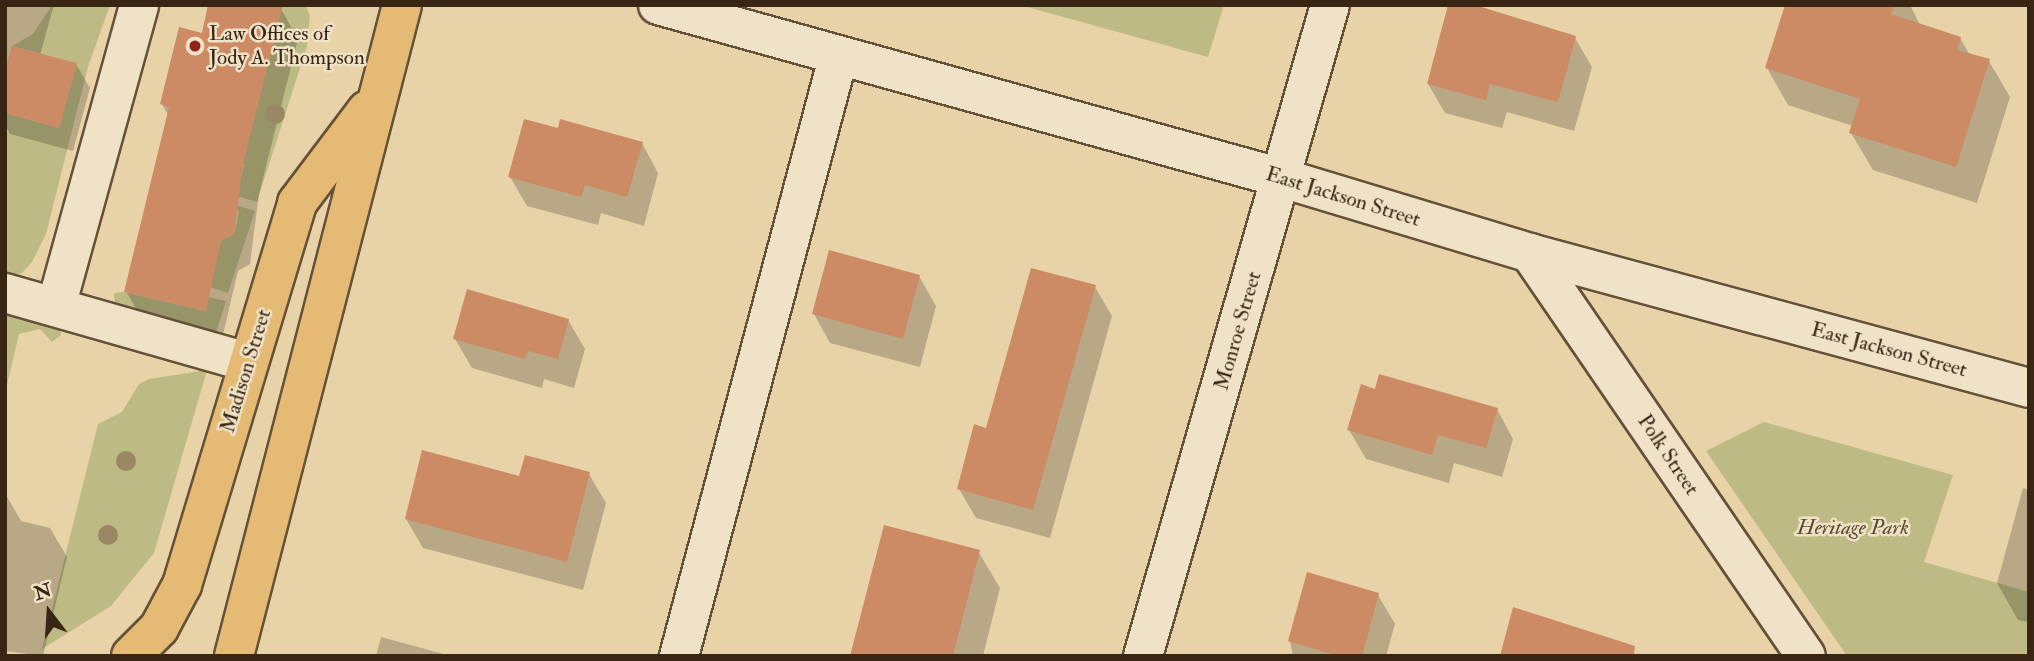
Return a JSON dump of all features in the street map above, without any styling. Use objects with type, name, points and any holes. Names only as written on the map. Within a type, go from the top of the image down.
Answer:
[{"type":"main road","name":"Madison Street","points":[[234,656],[402,5]]},
{"type":"main road","name":"Madison Street","points":[[131,656],[159,628],[182,585],[297,202],[379,95]]},
{"type":"street","points":[[56,307],[139,5]]},
{"type":"street","name":"East Jackson Street","points":[[658,5],[838,58],[1282,178],[1530,253],[2029,388]]},
{"type":"street","name":"Monroe Street","points":[[1143,656],[1330,5]]},
{"type":"street","points":[[679,656],[838,58]]},
{"type":"street","name":"Polk Street","points":[[1530,253],[1806,656]]},
{"type":"street","points":[[5,293],[247,362]]},
{"type":"green space","points":[[52,5],[110,5],[88,67],[46,234],[32,262],[22,273],[10,276],[5,275],[5,113],[59,128],[77,63],[12,46],[33,34]]},
{"type":"green space","points":[[272,5],[306,5],[310,16],[307,46],[257,202],[237,196],[244,164],[193,152],[252,127],[282,8]]},
{"type":"green space","points":[[1020,5],[1224,5],[1208,57]]},
{"type":"green space","points":[[236,205],[255,211],[228,293],[210,287],[221,241],[234,234],[239,213]]},
{"type":"green space","points":[[124,292],[205,311],[208,297],[226,301],[215,336],[115,306],[114,293]]},
{"type":"green space","points":[[5,309],[60,328],[61,335],[52,342],[40,329],[19,334],[5,393]]},
{"type":"green space","points":[[207,370],[154,553],[111,606],[42,649],[98,424],[122,412],[139,384],[149,379]]},
{"type":"green space","name":"Heritage Park","points":[[1764,422],[1953,475],[1924,562],[2029,592],[2029,656],[1847,656],[1706,451]]},
{"type":"building","points":[[208,5],[283,5],[243,164],[234,235],[221,241],[206,311],[124,292],[169,107],[160,104],[179,27],[202,33]]},
{"type":"building","points":[[1448,5],[1475,5],[1576,36],[1558,102],[1490,84],[1486,100],[1427,84]]},
{"type":"building","points":[[1785,5],[1894,5],[1891,14],[1961,37],[1957,50],[1990,59],[1956,167],[1849,133],[1860,99],[1765,68]]},
{"type":"building","points":[[12,46],[77,63],[59,128],[5,113],[5,71]]},
{"type":"building","points":[[524,119],[558,128],[560,119],[643,142],[627,197],[585,185],[581,197],[508,177]]},
{"type":"building","points":[[829,250],[920,275],[903,339],[812,314]]},
{"type":"building","points":[[1031,268],[1096,285],[1033,510],[957,489],[974,424],[986,428]]},
{"type":"building","points":[[467,289],[569,319],[558,359],[528,351],[525,359],[453,339]]},
{"type":"building","points":[[1379,374],[1498,408],[1486,448],[1438,435],[1432,455],[1347,430],[1361,384],[1375,389]]},
{"type":"building","points":[[422,450],[519,476],[525,455],[590,472],[567,562],[405,519]]},
{"type":"building","points":[[884,525],[980,550],[953,656],[850,656]]},
{"type":"building","points":[[1307,572],[1379,593],[1362,656],[1339,656],[1288,641]]},
{"type":"building","points":[[1513,607],[1635,646],[1634,656],[1500,656]]},
{"type":"place","name":"Law Offices of Jody A. Thompson","points":[[195,46]]}]
